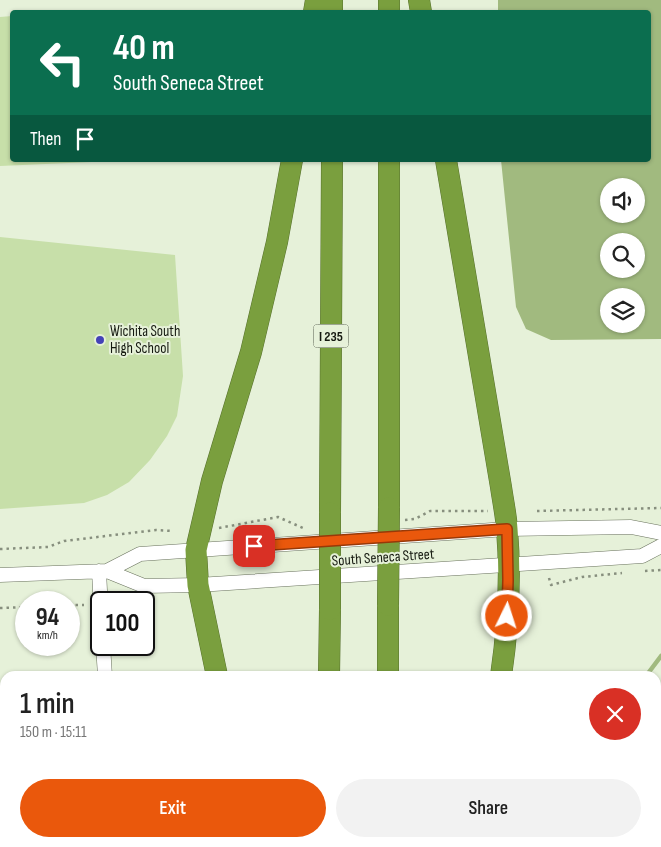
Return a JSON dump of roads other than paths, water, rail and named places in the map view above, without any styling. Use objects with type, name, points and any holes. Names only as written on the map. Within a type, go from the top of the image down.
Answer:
[{"type":"highway","points":[[216,671],[198,585],[196,550],[212,481],[253,342],[277,242],[292,162]]},
{"type":"highway","name":"I 235","points":[[329,671],[332,162]]},
{"type":"highway","points":[[388,671],[388,605],[397,514],[389,162]]},
{"type":"highway","points":[[446,162],[507,529],[508,596],[502,671]]},
{"type":"street","name":"South Seneca Street","points":[[103,571],[140,554],[196,550],[507,529],[631,527],[661,533]]},
{"type":"street","name":"South Seneca Street","points":[[0,575],[103,571],[144,586],[198,585],[642,556],[661,546]]},
{"type":"street","points":[[102,591],[103,571]]},
{"type":"street","points":[[104,656],[105,671]]},
{"type":"waterway","points":[[650,671],[661,656]]},
{"type":"place","name":"Wichita South High School","points":[[100,340]]}]
